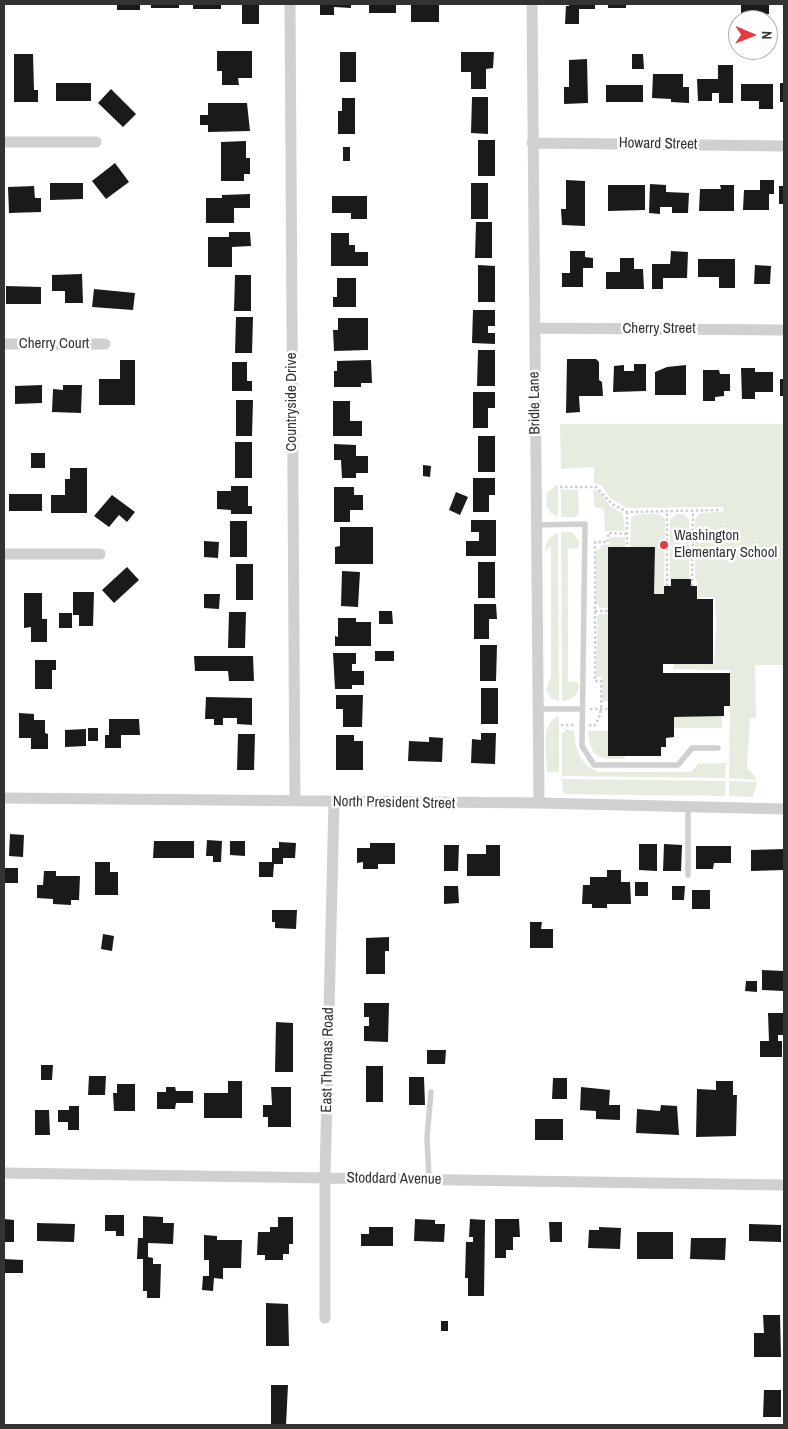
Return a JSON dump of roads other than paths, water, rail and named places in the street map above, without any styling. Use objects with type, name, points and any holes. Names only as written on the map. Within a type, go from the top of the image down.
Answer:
[{"type":"street","name":"Countryside Drive","points":[[290,4],[294,801]]},
{"type":"street","name":"Bridle Lane","points":[[532,4],[539,803]]},
{"type":"street","points":[[4,142],[96,142]]},
{"type":"street","name":"Howard Street","points":[[532,143],[784,146]]},
{"type":"street","name":"Cherry Street","points":[[535,328],[784,330]]},
{"type":"street","name":"Cherry Court","points":[[4,344],[105,344]]},
{"type":"street","points":[[4,554],[100,554]]},
{"type":"street","name":"North President Street","points":[[4,798],[539,803],[784,809]]},
{"type":"street","name":"East Thomas Road","points":[[325,1318],[325,1178],[334,802]]},
{"type":"street","name":"Stoddard Avenue","points":[[4,1174],[784,1185]]},
{"type":"lane","points":[[536,525],[585,524],[586,709],[582,725],[582,746],[594,766],[678,765],[692,748],[718,748]]},
{"type":"lane","points":[[538,709],[586,709]]},
{"type":"lane","points":[[688,808],[688,875]]},
{"type":"lane","points":[[429,1180],[427,1137],[431,1092]]},
{"type":"place","name":"Washington Elementary School","points":[[664,545]]}]
